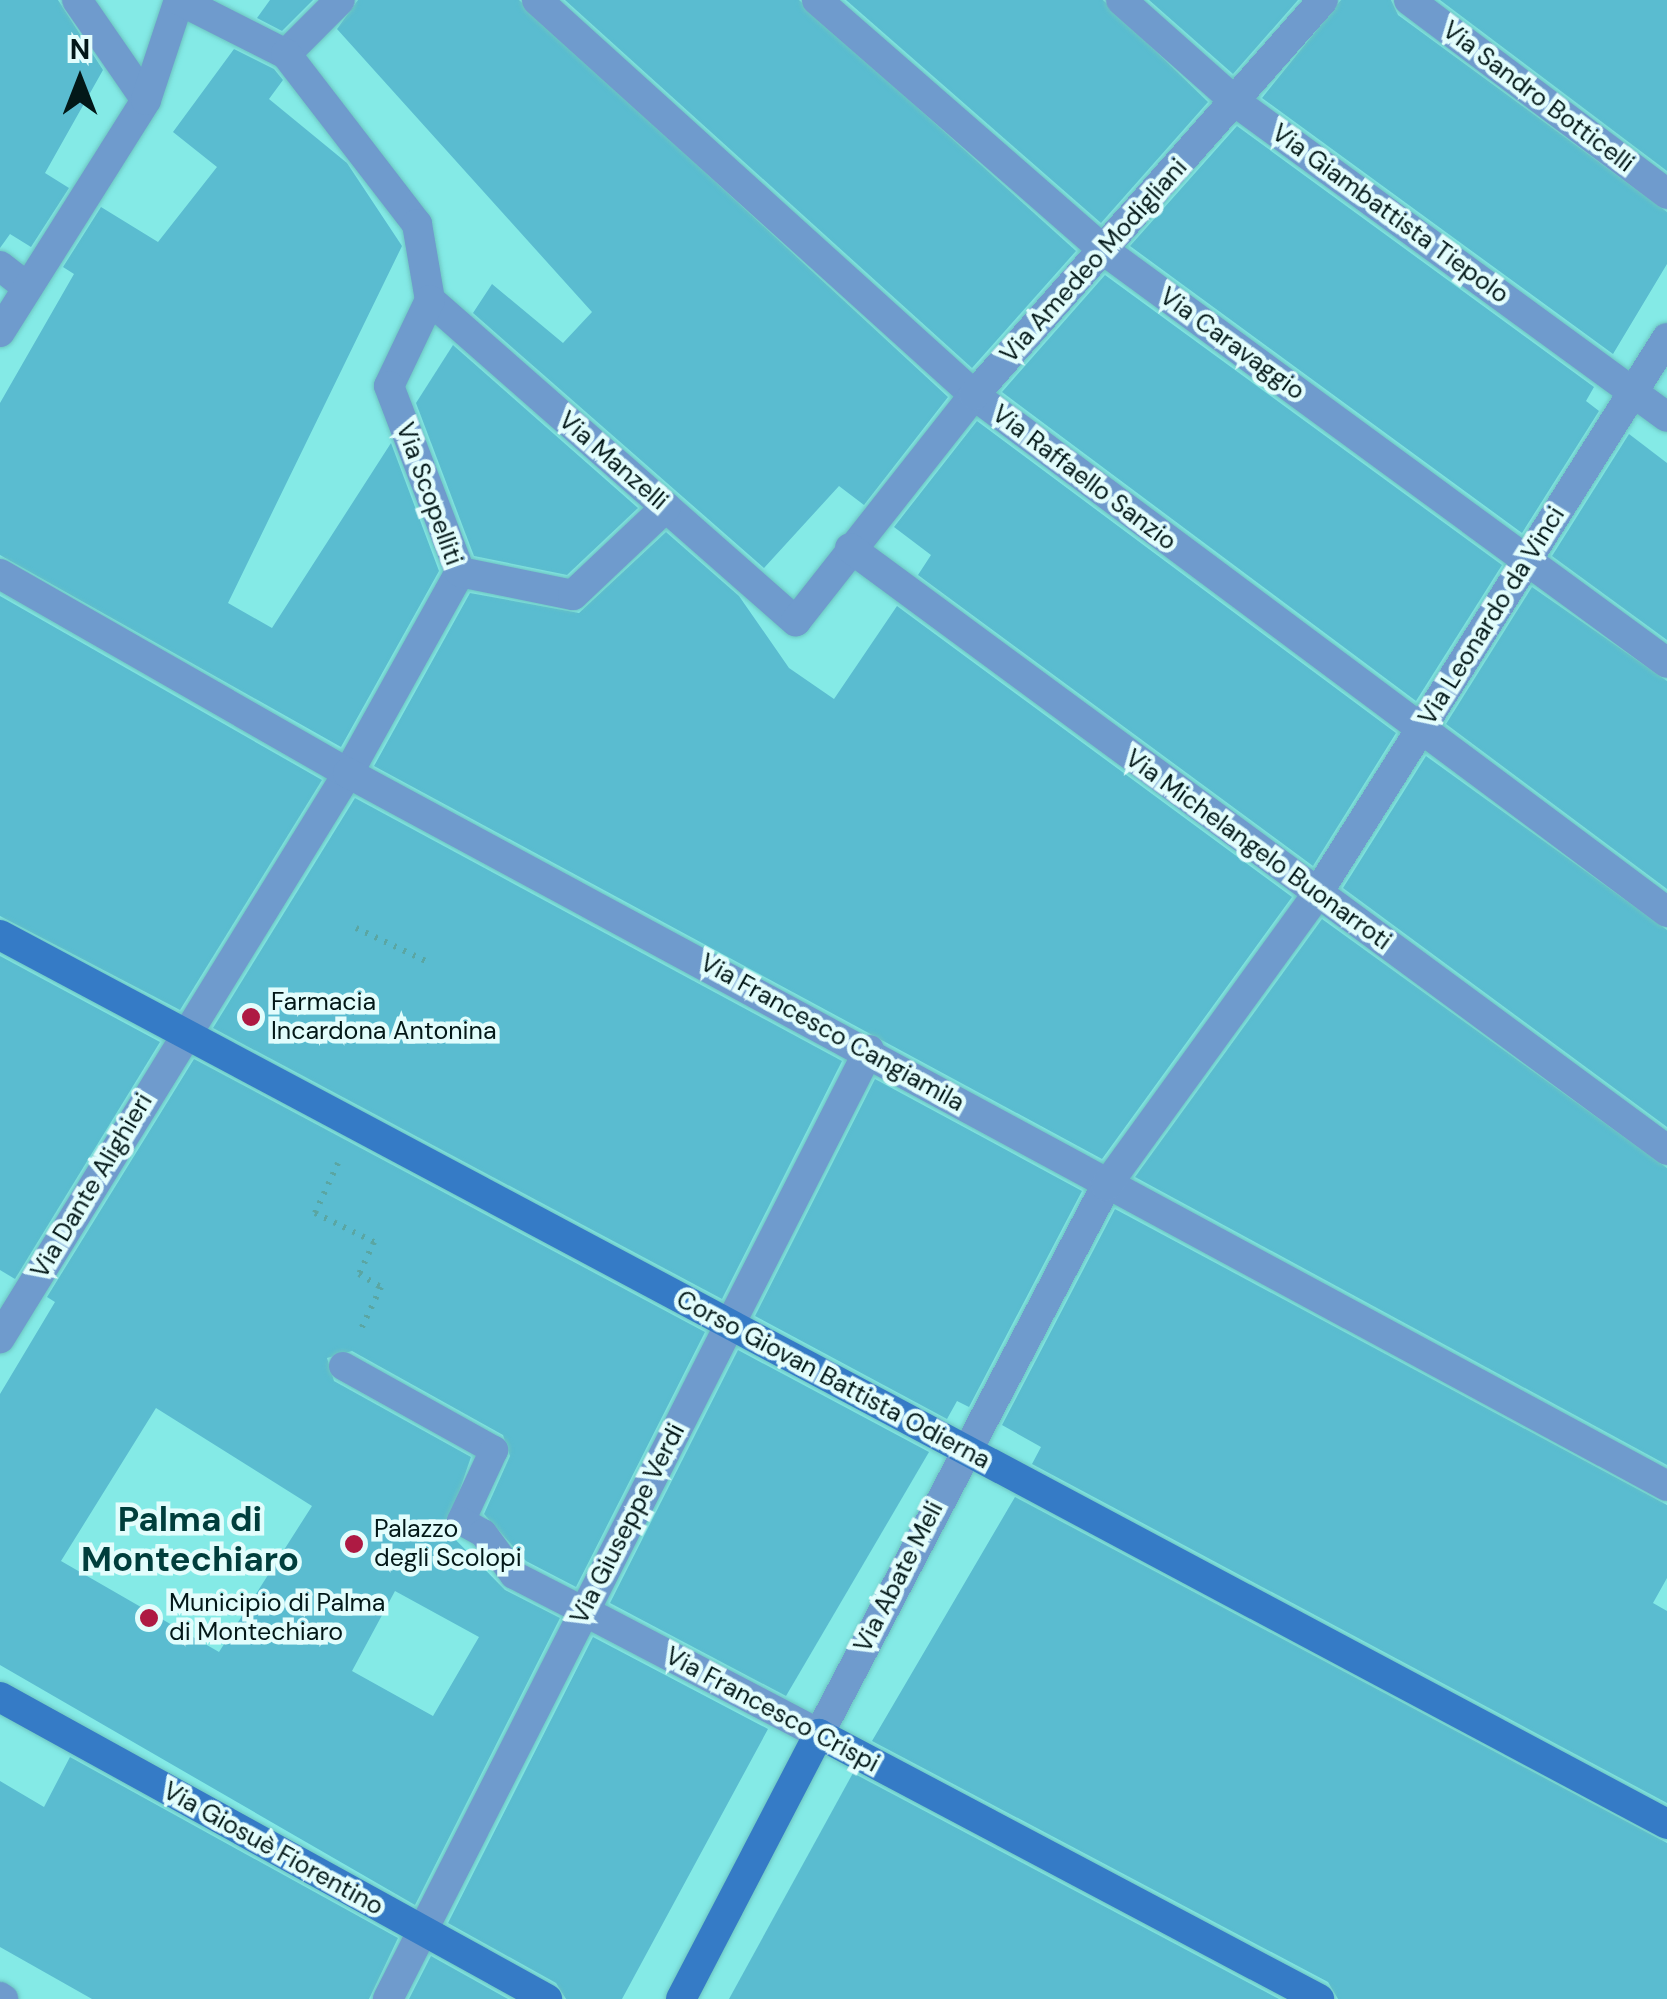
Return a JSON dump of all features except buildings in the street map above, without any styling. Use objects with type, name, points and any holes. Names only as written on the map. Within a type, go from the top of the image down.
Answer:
[{"type":"main road","name":"Corso Giovan Battista Odierna","points":[[0,935],[1667,1824]]},
{"type":"main road","name":"Via Giosuè Fiorentino","points":[[0,1696],[547,1999]]},
{"type":"main road","name":"Via Abate Meli","points":[[682,1999],[818,1734]]},
{"type":"main road","name":"Via Francesco Crispi","points":[[818,1734],[1319,1999]]},
{"type":"street","points":[[77,0],[146,100]]},
{"type":"street","points":[[0,332],[146,100],[178,0],[286,54],[417,224],[430,300]]},
{"type":"street","points":[[286,54],[340,0]]},
{"type":"street","name":"Via Raffaello Sanzio","points":[[536,0],[974,395],[1419,731],[1667,912]]},
{"type":"street","name":"Via Caravaggio","points":[[816,0],[1102,248],[1667,663]]},
{"type":"street","name":"Via Giambattista Tiepolo","points":[[1121,0],[1237,103],[1667,418]]},
{"type":"street","name":"Via Amedeo Modigliani","points":[[796,621],[974,395],[1102,248],[1237,103],[1323,0]]},
{"type":"street","name":"Via Sandro Botticelli","points":[[1408,0],[1667,194]]},
{"type":"street","points":[[0,266],[27,287]]},
{"type":"street","name":"Via Manzelli","points":[[430,300],[796,621]]},
{"type":"street","name":"Via Scopelliti","points":[[182,1034],[348,773],[460,572],[390,386],[430,300]]},
{"type":"street","name":"Via Leonardo da Vinci","points":[[1106,1186],[1316,894],[1667,338]]},
{"type":"street","points":[[460,572],[573,595],[666,507]]},
{"type":"street","name":"Via Michelangelo Buonarroti","points":[[850,548],[1667,1150]]},
{"type":"street","name":"Via Francesco Cangiamila","points":[[0,574],[348,773],[869,1050],[1106,1186],[1667,1486]]},
{"type":"street","name":"Via Dante Alighieri","points":[[0,1338],[182,1034]]},
{"type":"street","name":"Via Giuseppe Verdi","points":[[388,1999],[869,1050]]},
{"type":"street","name":"Via Abate Meli","points":[[818,1734],[964,1449],[1106,1186]]},
{"type":"street","name":"Via Francesco Crispi","points":[[584,1610],[818,1734]]},
{"type":"lane","name":"Via Francesco Crispi","points":[[343,1366],[494,1450],[461,1521],[514,1575],[584,1610]]},
{"type":"path","points":[[356,928],[428,962]]},
{"type":"path","points":[[343,1366],[381,1286],[359,1274],[374,1242],[315,1213],[356,1125]]},
{"type":"place","name":"Farmacia Incardona Antonina","points":[[251,1017]]},
{"type":"place","name":"Palazzo degli Scolopi","points":[[354,1544]]},
{"type":"place","name":"Municipio di Palma di Montechiaro","points":[[149,1618]]},
{"type":"district","name":"Palma di Montechiaro","points":[[190,1539]]}]
